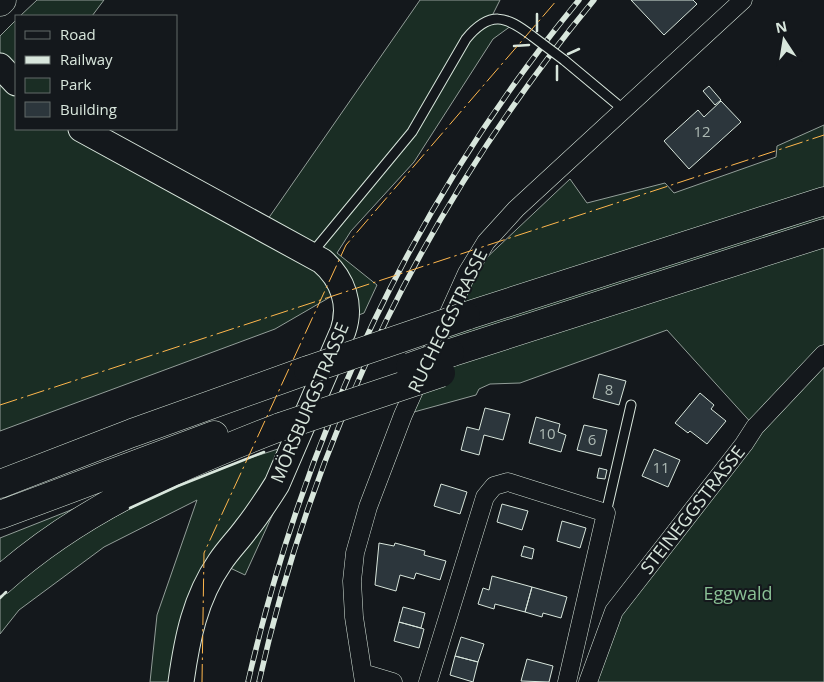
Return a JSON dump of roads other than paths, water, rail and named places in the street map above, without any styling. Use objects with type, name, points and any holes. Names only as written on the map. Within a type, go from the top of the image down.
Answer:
[{"type":"highway","points":[[0,484],[142,429],[308,370],[466,316],[824,201]]},
{"type":"highway","points":[[0,515],[169,451],[285,417],[445,363],[506,335],[824,233]]},
{"type":"highway","points":[[0,581],[48,543],[82,520],[128,494],[285,417]]},
{"type":"street","name":"RUCHEGGSTRASSE","points":[[363,677],[352,595],[353,566],[358,539],[394,437],[463,280],[486,242],[508,217],[743,0]]},
{"type":"street","points":[[0,66],[15,82]]},
{"type":"street","name":"MÖRSBURGSTRASSE","points":[[83,130],[310,255],[330,268],[337,278],[346,299],[346,321],[277,484],[265,504],[220,561],[208,581],[195,612],[187,640],[181,682]]},
{"type":"street","name":"STEINEGGSTRASSE","points":[[588,682],[614,611],[744,444],[755,426],[824,354]]},
{"type":"street","points":[[428,682],[485,497],[494,486],[508,482],[606,512],[567,682]]},
{"type":"street","points":[[363,677],[392,682]]},
{"type":"lane","points":[[310,255],[412,132],[466,39],[485,22],[501,20],[515,23],[564,60],[624,110]]},
{"type":"lane","points":[[606,512],[631,405]]},
{"type":"railway","points":[[248,682],[272,589],[301,498],[335,409],[374,321],[418,237],[467,155],[520,76],[579,0]]},
{"type":"railway","points":[[259,682],[283,589],[312,497],[346,408],[386,321],[431,237],[480,155],[535,76],[594,0]]},
{"type":"park label","name":"Eggwald","points":[[738,594]]}]
